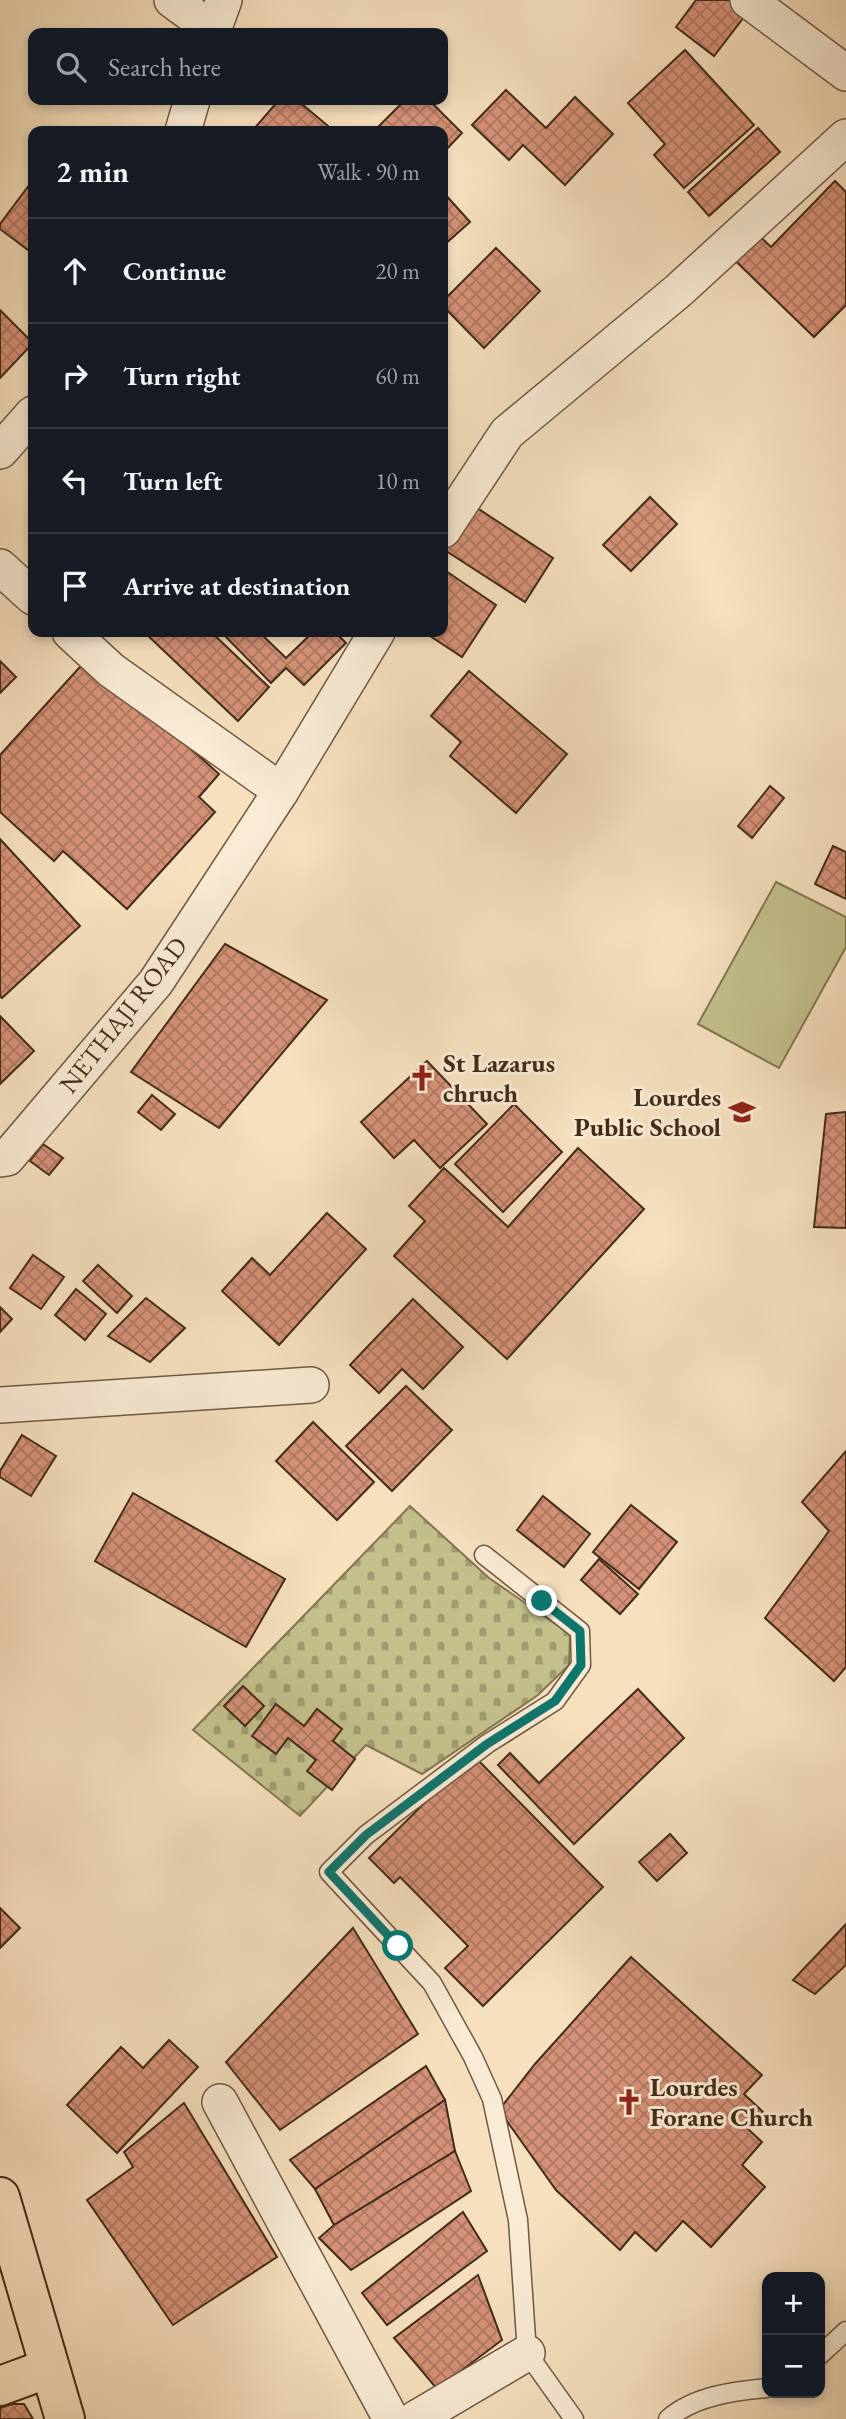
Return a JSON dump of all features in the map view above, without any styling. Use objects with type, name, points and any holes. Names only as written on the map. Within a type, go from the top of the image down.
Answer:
[{"type":"highway","points":[[0,2197],[65,2419]]},
{"type":"highway","points":[[0,2386],[49,2368]]},
{"type":"street","points":[[172,0],[216,21]]},
{"type":"street","points":[[748,0],[846,73]]},
{"type":"street","points":[[184,126],[191,105]]},
{"type":"street","points":[[448,522],[507,433],[678,292],[846,137]]},
{"type":"street","points":[[0,451],[28,420]]},
{"type":"street","points":[[0,567],[28,592]]},
{"type":"street","points":[[75,637],[111,670],[281,791]]},
{"type":"street","name":"NETHAJI ROAD","points":[[0,1159],[8,1158],[156,982],[281,791],[374,637]]},
{"type":"street","points":[[0,1405],[311,1385]]},
{"type":"street","points":[[220,2102],[391,2419]]},
{"type":"street","points":[[415,2419],[527,2353]]},
{"type":"lane","points":[[484,1555],[580,1631],[581,1665],[555,1701],[487,1744],[366,1835],[329,1872],[432,1983],[492,2099],[518,2220],[527,2353],[574,2419]]},
{"type":"lane","points":[[825,2351],[846,2331]]},
{"type":"lane","points":[[668,2419],[679,2410],[731,2391],[762,2388]]},
{"type":"green space","points":[[776,882],[846,917],[846,947],[779,1068],[698,1024]]},
{"type":"green space","points":[[410,1506],[489,1578],[570,1634],[569,1665],[538,1695],[422,1774],[366,1745],[300,1816],[193,1730]]},
{"type":"building","points":[[696,0],[740,0],[751,8],[714,56],[676,27]]},
{"type":"building","points":[[685,50],[754,125],[684,188],[654,155],[665,144],[628,103]]},
{"type":"building","points":[[506,90],[546,128],[575,97],[613,134],[565,185],[523,145],[509,160],[472,125]]},
{"type":"building","points":[[275,105],[303,105],[328,126],[256,126]]},
{"type":"building","points":[[400,105],[434,105],[462,133],[448,148],[448,126],[379,126]]},
{"type":"building","points":[[758,128],[780,152],[709,216],[688,192]]},
{"type":"building","points":[[835,181],[846,192],[846,305],[814,337],[720,246],[744,221],[771,247]]},
{"type":"building","points":[[28,187],[28,250],[0,229],[0,224]]},
{"type":"building","points":[[448,198],[470,222],[448,242]]},
{"type":"building","points":[[496,248],[540,291],[484,348],[448,311],[448,296]]},
{"type":"building","points":[[0,310],[28,338],[28,348],[0,378]]},
{"type":"building","points":[[459,496],[553,558],[525,602],[448,552],[448,513]]},
{"type":"building","points":[[650,497],[677,524],[631,571],[603,545]]},
{"type":"building","points":[[448,572],[496,605],[462,657],[432,637],[448,637]]},
{"type":"building","points":[[149,637],[216,637],[269,687],[238,721]]},
{"type":"building","points":[[226,637],[264,637],[286,658],[308,637],[340,637],[346,643],[304,685],[286,668],[271,683]]},
{"type":"building","points":[[89,657],[219,774],[199,797],[215,812],[127,909],[63,851],[54,861],[0,812],[0,755]]},
{"type":"building","points":[[0,661],[16,677],[0,693]]},
{"type":"building","points":[[469,671],[567,754],[516,813],[450,756],[461,742],[431,716]]},
{"type":"building","points":[[770,786],[784,798],[752,838],[738,826]]},
{"type":"building","points":[[0,839],[80,926],[2,998],[0,996]]},
{"type":"building","points":[[833,846],[846,852],[846,899],[815,884]]},
{"type":"building","points":[[225,944],[327,1000],[219,1128],[131,1072]]},
{"type":"building","points":[[0,1016],[34,1051],[0,1084]]},
{"type":"building","points":[[427,1061],[487,1124],[440,1168],[414,1140],[394,1158],[361,1122]]},
{"type":"building","points":[[152,1095],[175,1114],[161,1130],[138,1112]]},
{"type":"building","points":[[514,1104],[562,1152],[503,1212],[455,1164]]},
{"type":"building","points":[[846,1112],[846,1228],[814,1227],[826,1114]]},
{"type":"building","points":[[43,1144],[63,1158],[49,1175],[30,1161]]},
{"type":"building","points":[[578,1148],[644,1209],[507,1359],[394,1256],[425,1221],[409,1206],[444,1168],[508,1227]]},
{"type":"building","points":[[327,1213],[366,1249],[279,1345],[222,1291],[252,1258],[270,1275]]},
{"type":"building","points":[[33,1255],[64,1277],[41,1309],[10,1288]]},
{"type":"building","points":[[98,1265],[132,1296],[117,1313],[83,1281]]},
{"type":"building","points":[[76,1289],[106,1314],[85,1340],[55,1315]]},
{"type":"building","points":[[146,1298],[185,1328],[150,1362],[108,1336]]},
{"type":"building","points":[[413,1299],[463,1347],[423,1389],[402,1369],[379,1393],[350,1365]]},
{"type":"building","points":[[0,1307],[12,1319],[0,1332]]},
{"type":"building","points":[[406,1386],[452,1430],[392,1491],[346,1446]]},
{"type":"building","points":[[313,1422],[374,1482],[337,1520],[276,1461]]},
{"type":"building","points":[[22,1435],[56,1456],[31,1496],[0,1477],[0,1471]]},
{"type":"building","points":[[846,1451],[846,1667],[834,1681],[765,1618],[829,1531],[802,1502]]},
{"type":"building","points":[[133,1493],[285,1579],[246,1647],[95,1561]]},
{"type":"building","points":[[543,1496],[590,1534],[564,1567],[517,1530]]},
{"type":"building","points":[[631,1505],[677,1542],[639,1589],[593,1552]]},
{"type":"building","points":[[599,1559],[638,1594],[620,1614],[581,1580]]},
{"type":"building","points":[[243,1686],[264,1706],[245,1726],[224,1706]]},
{"type":"building","points":[[638,1689],[684,1738],[574,1844],[498,1765],[510,1753],[539,1783]]},
{"type":"building","points":[[276,1704],[304,1726],[317,1709],[342,1729],[333,1741],[355,1759],[332,1790],[307,1771],[316,1760],[288,1738],[276,1754],[252,1736]]},
{"type":"building","points":[[473,1755],[603,1887],[483,2006],[445,1968],[468,1946],[400,1877],[394,1883],[369,1858]]},
{"type":"building","points":[[670,1834],[687,1853],[657,1881],[639,1862]]},
{"type":"building","points":[[0,1908],[20,1928],[0,1948]]},
{"type":"building","points":[[846,1924],[846,1965],[815,1994],[793,1980]]},
{"type":"building","points":[[353,1928],[418,2034],[280,2130],[226,2062]]},
{"type":"building","name":"Lourdes Forane Church","points":[[631,1957],[762,2075],[744,2094],[763,2112],[748,2129],[762,2142],[742,2165],[765,2187],[711,2247],[683,2221],[656,2251],[635,2232],[620,2250],[556,2190],[499,2110],[535,2064]]},
{"type":"building","points":[[169,2040],[198,2067],[117,2153],[67,2105],[121,2047],[143,2068]]},
{"type":"building","points":[[426,2066],[445,2100],[315,2189],[290,2160]]},
{"type":"building","points":[[445,2100],[455,2151],[334,2225],[315,2189]]},
{"type":"building","points":[[184,2103],[277,2257],[173,2325],[87,2200],[133,2167],[124,2152]]},
{"type":"building","points":[[455,2151],[471,2191],[351,2270],[319,2238],[334,2225]]},
{"type":"building","points":[[463,2212],[487,2251],[387,2325],[362,2293]]},
{"type":"building","points":[[478,2275],[502,2340],[437,2389],[394,2338]]},
{"type":"building","points":[[24,2404],[33,2419],[0,2419],[0,2408]]},
{"type":"place","name":"St Lazarus chruch","points":[[422,1078]]},
{"type":"place","name":"Lourdes Public School","points":[[742,1112]]},
{"type":"place","name":"Lourdes Forane Church","points":[[629,2102]]},
{"type":"route","points":[[398,1946],[329,1872],[366,1835],[487,1744],[555,1701],[581,1665],[580,1631],[542,1601]]}]
